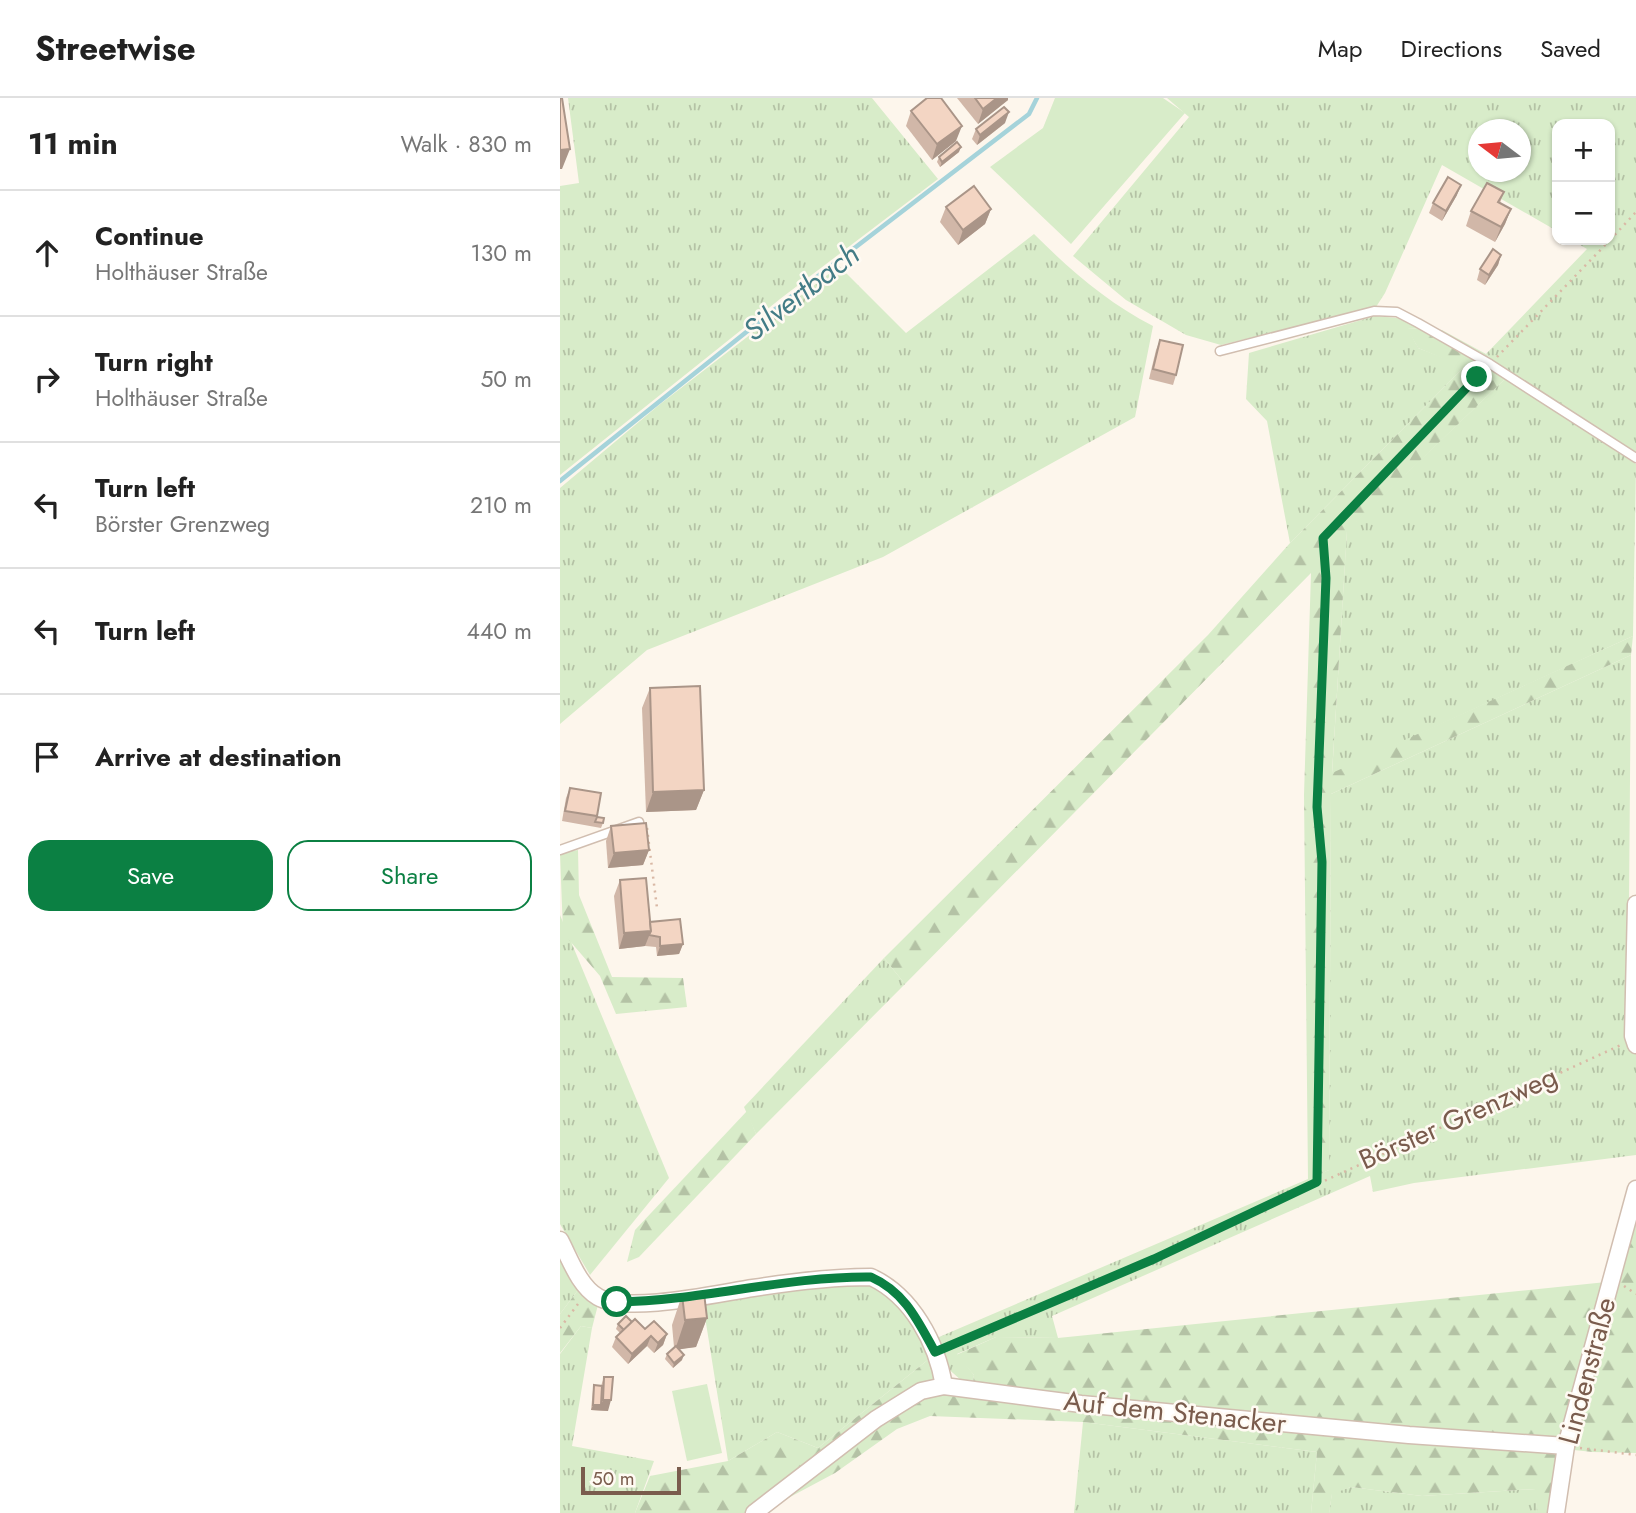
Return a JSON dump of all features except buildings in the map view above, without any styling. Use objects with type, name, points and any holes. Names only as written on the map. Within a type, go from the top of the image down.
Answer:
[{"type":"street","points":[[1635,1041],[1636,904]]},
{"type":"street","name":"Lindenstraße","points":[[1556,1513],[1566,1446],[1636,1189]]},
{"type":"street","points":[[560,1240],[589,1291],[601,1299],[617,1302],[660,1302],[757,1287],[871,1277],[884,1283],[906,1302],[935,1352],[944,1386]]},
{"type":"street","name":"Auf dem Stenacker","points":[[754,1513],[876,1419],[921,1391],[944,1386],[1081,1404],[1566,1446]]},
{"type":"lane","points":[[1220,351],[1374,311],[1397,313],[1490,364],[1636,458]]},
{"type":"lane","points":[[560,850],[639,822]]},
{"type":"path","points":[[1615,235],[1636,212]]},
{"type":"path","points":[[1317,1182],[1322,862],[1317,807],[1326,578],[1323,538],[1605,245]]},
{"type":"path","points":[[639,822],[648,828],[657,908]]},
{"type":"path","name":"Börster Grenzweg","points":[[935,1352],[1154,1259],[1317,1182],[1635,1041]]},
{"type":"path","points":[[560,1328],[589,1291]]},
{"type":"path","points":[[1566,1446],[1636,1455]]},
{"type":"green space","points":[[568,98],[872,98],[938,179],[780,299],[560,475],[560,186],[579,183]]},
{"type":"green space","points":[[1055,98],[1163,98],[1185,113],[1071,244],[990,167],[1043,128]]},
{"type":"green space","points":[[1167,98],[1636,98],[1636,452],[1495,364],[1486,354],[1587,249],[1580,245],[1615,245],[1615,119],[1552,119],[1552,228],[1472,182],[1531,182],[1531,119],[1468,119],[1468,180],[1442,165],[1385,293],[1376,307],[1221,345],[1186,335],[1126,300],[1073,256],[1189,117]]},
{"type":"green space","points":[[1034,234],[1090,285],[1153,326],[1135,417],[883,557],[647,650],[560,724],[560,488],[659,405],[839,266],[906,333]]},
{"type":"green space","points":[[1375,316],[1397,318],[1423,329],[1408,328],[1418,348],[1465,366],[1290,543],[1267,421],[1246,399],[1249,353]]},
{"type":"green space","points":[[1407,328],[1442,330],[1486,354],[1506,378],[1347,531],[1332,773],[1633,636],[1631,655],[1331,794],[1329,1170],[1308,1180],[1304,795],[1311,573],[905,984],[884,958],[1208,635],[1290,543],[1464,367],[1418,348]]},
{"type":"green space","points":[[1506,378],[1636,464],[1633,636],[1332,774],[1347,530]]},
{"type":"green space","points":[[1631,655],[1628,1030],[1636,1043],[1636,1155],[1414,1183],[1373,1192],[1370,1176],[1052,1316],[1058,1338],[996,1337],[957,1354],[974,1375],[972,1390],[944,1365],[932,1340],[1329,1170],[1331,794]]},
{"type":"green space","points":[[578,850],[579,895],[612,977],[683,978],[687,1007],[616,1014],[600,976],[563,933],[560,853]]},
{"type":"green space","points":[[560,915],[669,1178],[590,1275],[560,1224]]},
{"type":"green space","points":[[884,958],[905,984],[756,1134],[744,1107]]},
{"type":"green space","points":[[747,1111],[756,1134],[639,1257],[627,1262],[635,1230]]},
{"type":"green space","points":[[1636,1198],[1636,1453],[1593,1452],[972,1390],[974,1375],[956,1355],[996,1337],[1058,1338],[1616,1281]]},
{"type":"green space","points":[[560,1248],[581,1286],[560,1314]]},
{"type":"green space","points":[[872,1281],[895,1295],[934,1355],[818,1448],[777,1432],[728,1461],[702,1298]]},
{"type":"green space","points":[[581,1286],[599,1301],[592,1328],[581,1326],[560,1353],[560,1314]]},
{"type":"green space","points":[[581,1326],[592,1328],[572,1446],[654,1461],[635,1513],[560,1513],[560,1354]]},
{"type":"green space","points":[[934,1355],[943,1390],[1562,1449],[1554,1513],[1537,1513],[1535,1489],[1422,1496],[1351,1487],[1332,1494],[1329,1513],[1311,1513],[1317,1452],[1083,1422],[930,1416],[897,1429],[835,1473],[760,1513],[635,1513],[650,1476],[728,1461],[777,1432],[818,1448]]},
{"type":"green space","points":[[707,1384],[722,1453],[687,1461],[672,1391]]},
{"type":"green space","points":[[1083,1422],[1317,1452],[1311,1513],[1074,1513]]},
{"type":"green space","points":[[1351,1487],[1422,1496],[1536,1489],[1537,1513],[1329,1513],[1332,1493]]},
{"type":"waterway","name":"Silvertbach","points":[[560,481],[779,306],[1029,114],[1037,98]]},
{"type":"route","points":[[617,1302],[660,1302],[757,1287],[871,1277],[897,1292],[906,1302],[935,1352],[1154,1259],[1317,1182],[1322,862],[1317,807],[1326,578],[1323,538],[1477,377]]}]
